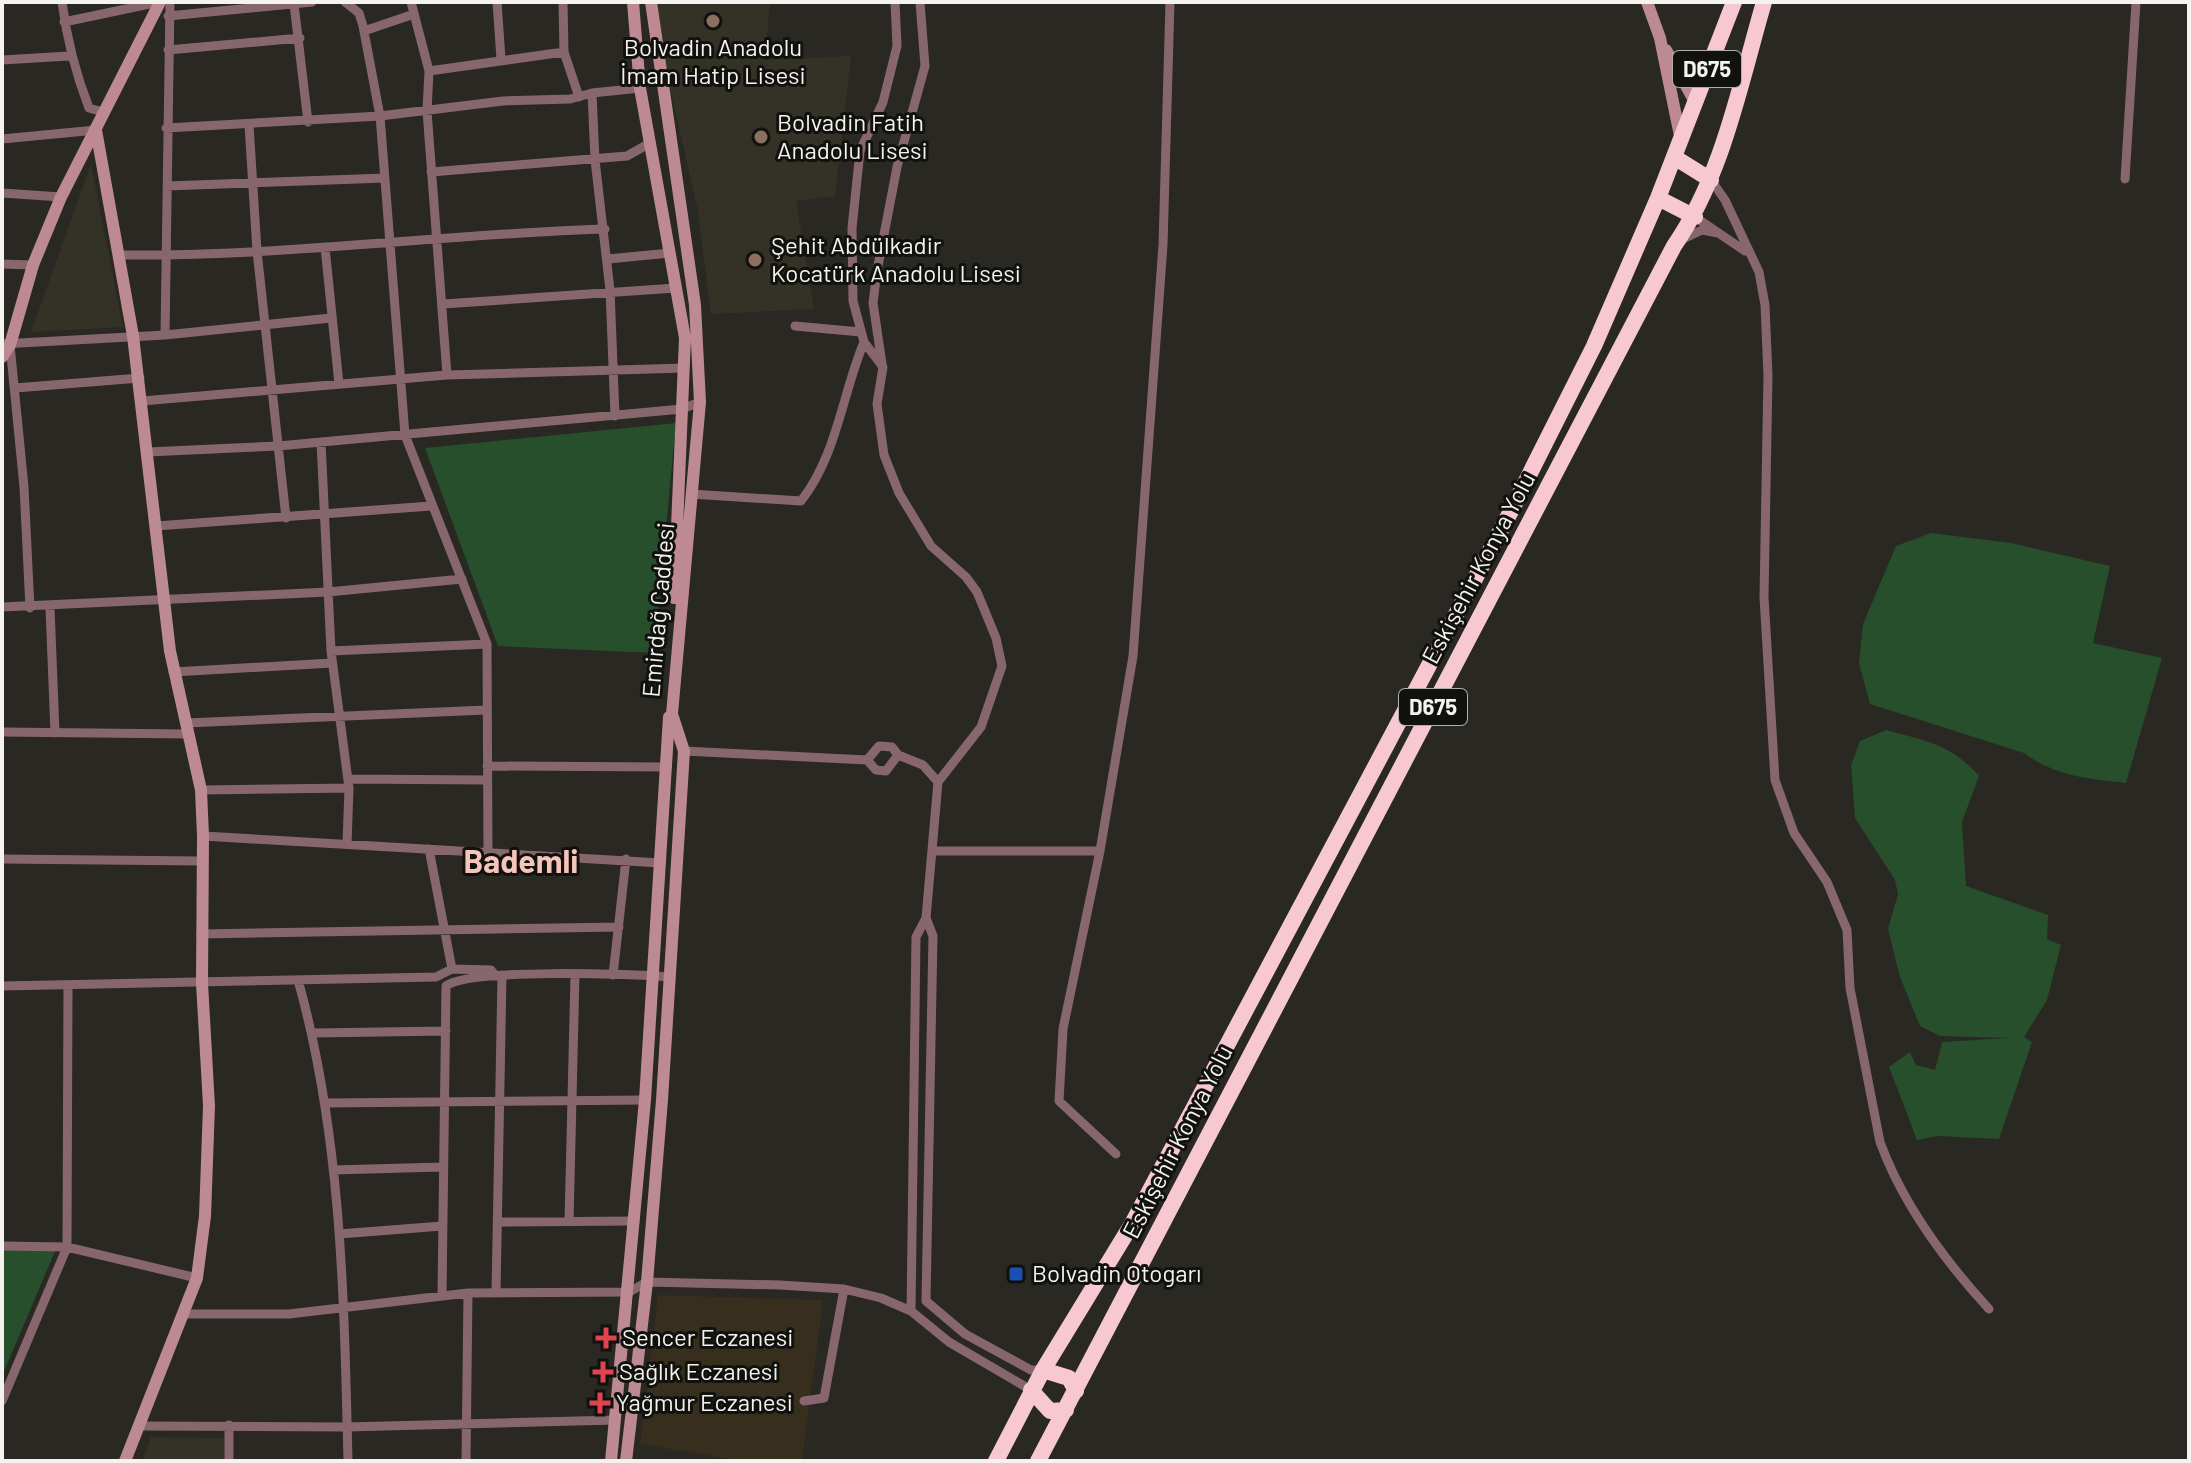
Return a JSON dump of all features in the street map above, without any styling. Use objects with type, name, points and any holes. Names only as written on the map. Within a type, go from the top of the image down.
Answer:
[{"type":"highway","name":"D675","points":[[996,1461],[1031,1390],[1132,1224],[1511,511],[1594,346],[1658,198],[1734,2]]},
{"type":"highway","name":"Eskişehir Konya Yolu","points":[[1071,1400],[1674,246],[1695,217],[1711,180],[1764,2]]},
{"type":"highway","points":[[1674,157],[1711,180]]},
{"type":"highway","points":[[1658,198],[1695,217]]},
{"type":"highway","points":[[1031,1390],[1050,1411],[1071,1400],[1069,1378],[1043,1370]]},
{"type":"highway","name":"D675","points":[[1038,1461],[1071,1400]]},
{"type":"main road","points":[[2,357],[33,265],[61,197],[160,2]]},
{"type":"main road","name":"Emirdağ Caddesi","points":[[611,1461],[629,1292],[654,976],[667,767],[685,338],[640,88],[633,2]]},
{"type":"main road","name":"Emirdağ Caddesi","points":[[626,1461],[647,1282],[669,977],[684,751],[672,714],[700,402],[695,305],[651,2]]},
{"type":"main road","points":[[1647,2],[1660,40],[1680,136]]},
{"type":"main road","points":[[1660,40],[1694,100]]},
{"type":"main road","points":[[96,130],[140,378],[173,672],[201,790],[202,983],[209,1106],[205,1216],[197,1278],[125,1461]]},
{"type":"street","points":[[62,2],[69,56],[89,108],[103,112]]},
{"type":"street","points":[[64,22],[160,2]]},
{"type":"street","points":[[165,335],[170,2]]},
{"type":"street","points":[[168,16],[312,2]]},
{"type":"street","points":[[345,2],[359,13],[380,116],[405,435],[487,644],[488,852]]},
{"type":"street","points":[[411,2],[429,71],[427,111],[447,375]]},
{"type":"street","points":[[497,2],[501,59]]},
{"type":"street","points":[[563,2],[564,52],[579,97]]},
{"type":"street","points":[[883,367],[864,342],[850,274],[860,151],[883,102],[897,46],[895,2]]},
{"type":"street","points":[[911,1311],[916,937],[926,918],[938,782],[981,727],[1002,666],[996,638],[977,592],[966,577],[931,546],[899,493],[884,455],[877,404],[883,367],[873,303],[897,167],[925,66],[920,2]]},
{"type":"street","points":[[1116,1154],[1059,1101],[1063,1029],[1100,851],[1133,656],[1163,245],[1170,2]]},
{"type":"street","points":[[2125,179],[2136,2]]},
{"type":"street","points":[[294,4],[308,122]]},
{"type":"street","points":[[364,31],[414,14]]},
{"type":"street","points":[[168,50],[300,38]]},
{"type":"street","points":[[429,71],[564,52]]},
{"type":"street","points":[[2,60],[69,56]]},
{"type":"street","points":[[166,128],[380,116],[579,97],[640,88]]},
{"type":"street","points":[[592,93],[595,160],[608,259],[615,416]]},
{"type":"street","points":[[249,125],[257,251],[286,518]]},
{"type":"street","points":[[2,139],[96,130]]},
{"type":"street","points":[[431,172],[535,161],[627,156],[650,143]]},
{"type":"street","points":[[167,186],[385,178]]},
{"type":"street","points":[[1711,180],[1725,200],[1747,253],[1759,272],[1765,305],[1768,376],[1764,597],[1775,780],[1794,833],[1827,882],[1847,930],[1850,988],[1877,1132],[1889,1166],[1931,1239],[1989,1309]]},
{"type":"street","points":[[2,193],[61,197]]},
{"type":"street","points":[[1695,217],[1747,253]]},
{"type":"street","points":[[118,255],[166,256],[390,243],[435,237],[605,229]]},
{"type":"street","points":[[1674,246],[1689,233],[1702,230],[1721,233]]},
{"type":"street","points":[[325,247],[339,384]]},
{"type":"street","points":[[608,259],[670,253]]},
{"type":"street","points":[[2,264],[33,265]]},
{"type":"street","points":[[443,304],[610,290],[676,288]]},
{"type":"street","points":[[30,608],[15,388],[6,344],[165,335],[331,318]]},
{"type":"street","points":[[795,326],[861,332]]},
{"type":"street","points":[[691,494],[801,501],[814,484],[839,424],[849,376],[864,342]]},
{"type":"street","points":[[142,401],[447,375],[684,368]]},
{"type":"street","points":[[15,388],[140,378]]},
{"type":"street","points":[[148,452],[278,446],[615,416],[682,409],[700,402]]},
{"type":"street","points":[[321,442],[331,651],[348,784],[347,844]]},
{"type":"street","points":[[156,526],[431,506]]},
{"type":"street","points":[[2,607],[50,608],[328,592],[462,579]]},
{"type":"street","points":[[50,608],[55,733]]},
{"type":"street","points":[[331,651],[487,644]]},
{"type":"street","points":[[173,672],[332,663]]},
{"type":"street","points":[[2,732],[187,728],[340,716],[486,710]]},
{"type":"street","points":[[867,760],[879,746],[892,747],[898,755],[923,765],[938,782]]},
{"type":"street","points":[[684,751],[867,760],[876,770],[886,771],[898,755]]},
{"type":"street","points":[[487,766],[667,767]]},
{"type":"street","points":[[201,790],[486,780]]},
{"type":"street","points":[[203,836],[661,863]]},
{"type":"street","points":[[429,849],[452,969]]},
{"type":"street","points":[[934,851],[1100,851]]},
{"type":"street","points":[[2,859],[201,861]]},
{"type":"street","points":[[613,975],[626,859]]},
{"type":"street","points":[[926,918],[933,936],[926,1301]]},
{"type":"street","points":[[201,934],[619,927]]},
{"type":"street","points":[[2,986],[436,977],[452,969],[491,970],[498,976],[502,1102],[496,1292]]},
{"type":"street","points":[[569,1222],[575,975]]},
{"type":"street","points":[[442,1296],[446,986],[454,979],[498,976],[669,977]]},
{"type":"street","points":[[298,980],[313,1033],[327,1103],[345,1308],[348,1461]]},
{"type":"street","points":[[2,1401],[67,1247],[68,987]]},
{"type":"street","points":[[313,1033],[446,1031]]},
{"type":"street","points":[[327,1103],[645,1100]]},
{"type":"street","points":[[333,1170],[442,1167]]},
{"type":"street","points":[[499,1222],[635,1221]]},
{"type":"street","points":[[339,1234],[442,1226]]},
{"type":"street","points":[[2,1246],[67,1247],[197,1278]]},
{"type":"street","points":[[184,1314],[289,1314],[468,1293],[629,1292],[647,1282],[844,1289],[881,1298],[911,1311],[949,1342],[1031,1390]]},
{"type":"street","points":[[804,1401],[824,1398],[844,1289]]},
{"type":"street","points":[[466,1461],[468,1293]]},
{"type":"street","points":[[926,1301],[965,1334],[1031,1370],[1043,1370]]},
{"type":"street","points":[[911,1311],[926,1301]]},
{"type":"street","points":[[141,1426],[347,1427],[616,1420]]},
{"type":"street","points":[[229,1425],[229,1461]]},
{"type":"shaded area","points":[[657,2],[770,2],[765,60],[851,56],[835,196],[796,201],[814,309],[711,314],[698,211],[659,40]]},
{"type":"shaded area","points":[[91,164],[123,327],[31,332]]},
{"type":"shaded area","points":[[658,1295],[823,1300],[802,1461],[741,1461],[640,1444]]},
{"type":"shaded area","points":[[151,1437],[224,1438],[224,1461],[142,1461]]},
{"type":"green space","points":[[676,423],[654,653],[498,646],[425,448]]},
{"type":"green space","points":[[1931,533],[2011,543],[2110,566],[2093,643],[2162,658],[2126,783],[2060,772],[2024,753],[1870,704],[1859,663],[1863,624],[1896,546]]},
{"type":"green space","points":[[1886,730],[1948,750],[1979,776],[1962,822],[1966,886],[2048,915],[2047,939],[2061,945],[2047,1000],[2024,1037],[2032,1042],[1999,1139],[1937,1136],[1917,1140],[1889,1067],[1910,1052],[1916,1065],[1935,1070],[1942,1042],[2008,1038],[1940,1036],[1920,1026],[1900,977],[1888,929],[1898,894],[1895,880],[1855,818],[1851,765],[1860,741]]},
{"type":"green space","points":[[56,1249],[2,1376],[2,1250]]},
{"type":"place","name":"Bolvadin Anadolu İmam Hatip Lisesi","points":[[713,21]]},
{"type":"place","name":"Bolvadin Fatih Anadolu Lisesi","points":[[761,137]]},
{"type":"place","name":"Şehit Abdülkadir Kocatürk Anadolu Lisesi","points":[[755,260]]},
{"type":"place","name":"Bolvadin Otogarı","points":[[1016,1274]]},
{"type":"place","name":"Sencer Eczanesi","points":[[606,1338]]},
{"type":"place","name":"Sağlık Eczanesi","points":[[603,1372]]},
{"type":"place","name":"Yağmur Eczanesi","points":[[600,1403]]},
{"type":"district","name":"Bademli","points":[[521,862]]}]
